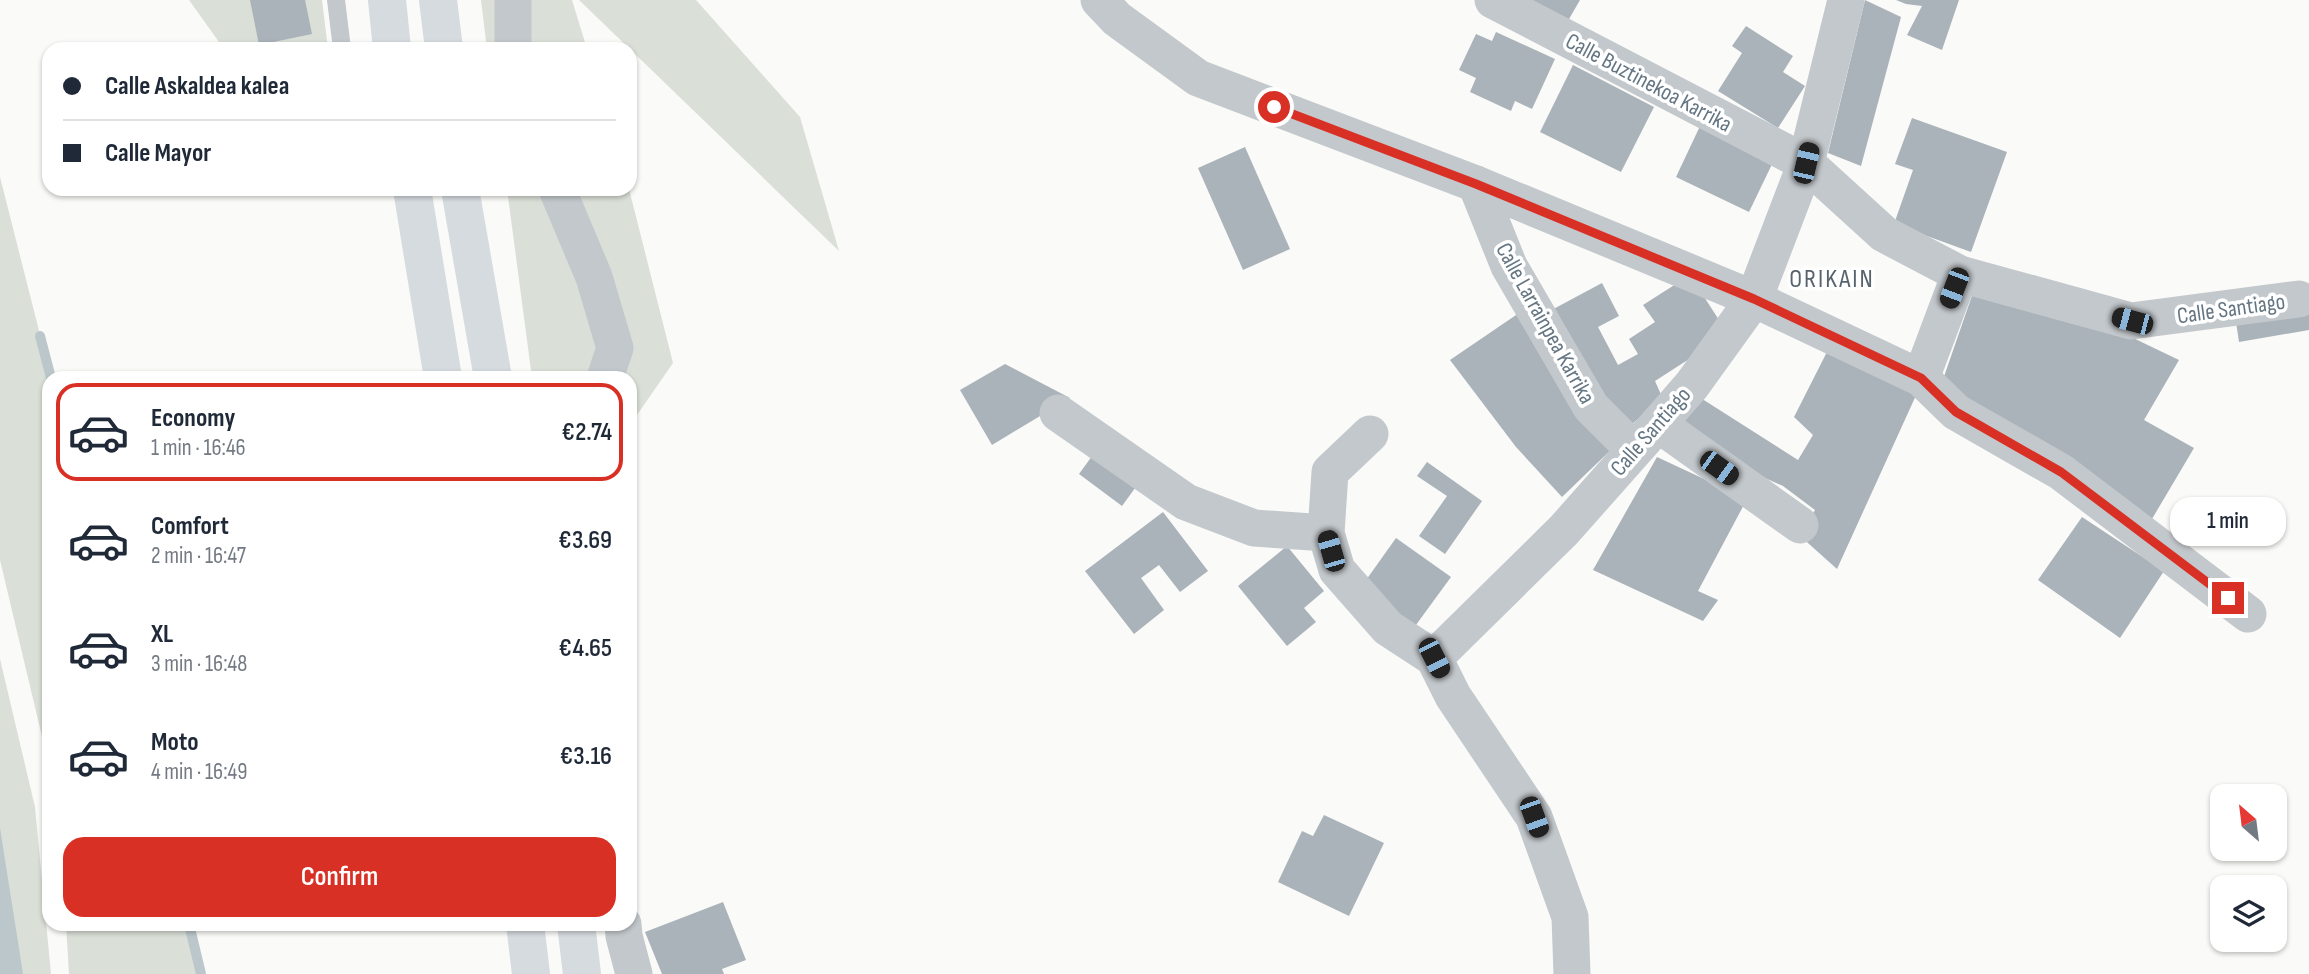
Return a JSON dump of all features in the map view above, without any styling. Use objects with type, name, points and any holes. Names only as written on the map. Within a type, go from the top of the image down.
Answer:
[{"type":"highway","points":[[387,0],[391,42]]},
{"type":"highway","points":[[438,0],[443,42]]},
{"type":"highway","points":[[413,196],[442,371]]},
{"type":"highway","points":[[461,196],[492,371]]},
{"type":"highway","points":[[526,931],[530,974]]},
{"type":"highway","points":[[577,931],[582,974]]},
{"type":"street","points":[[513,0],[513,42]]},
{"type":"street","points":[[1099,0],[1117,19],[1198,78],[1476,184],[1754,299],[1921,378],[1956,412],[2061,472],[2248,614]]},
{"type":"street","name":"Calle Buztinekoa Karrika","points":[[1493,0],[1806,163]]},
{"type":"street","name":"Calle Santiago","points":[[1434,658],[1563,530],[1658,424],[1692,385],[1754,299],[1806,163],[1846,0]]},
{"type":"street","name":"Calle Santiago","points":[[1806,163],[1884,234],[1960,274],[2132,321],[2299,299]]},
{"type":"street","name":"Calle Larrainpea Karrika","points":[[1476,184],[1509,267],[1591,407],[1634,450]]},
{"type":"street","points":[[560,196],[594,277],[615,348],[607,371]]},
{"type":"street","points":[[1921,378],[1960,274]]},
{"type":"street","points":[[1058,414],[1186,502],[1254,528],[1326,533]]},
{"type":"street","points":[[1658,424],[1800,525]]},
{"type":"street","points":[[1370,434],[1330,472],[1326,533],[1337,570],[1388,628],[1434,658],[1453,696],[1534,817],[1570,917],[1572,974]]},
{"type":"street","points":[[624,931],[634,974]]},
{"type":"lane","points":[[336,0],[341,42]]},
{"type":"shaded area","points":[[189,0],[322,0],[327,42],[219,42]]},
{"type":"shaded area","points":[[481,0],[572,0],[585,42],[486,42]]},
{"type":"shaded area","points":[[579,0],[696,0],[800,117],[839,251],[637,56],[637,42],[623,42]]},
{"type":"shaded area","points":[[0,177],[49,371],[42,371],[42,737],[0,560]]},
{"type":"shaded area","points":[[508,196],[631,196],[673,363],[637,415],[637,371],[531,371]]},
{"type":"shaded area","points":[[0,659],[35,807],[42,880],[42,931],[47,931],[51,974],[0,974]]},
{"type":"shaded area","points":[[0,828],[23,974],[0,974]]},
{"type":"shaded area","points":[[66,931],[191,931],[201,974],[69,974]]},
{"type":"building","points":[[250,0],[305,0],[312,34],[273,42],[258,42]]},
{"type":"building","points":[[1518,0],[1580,0],[1565,26]]},
{"type":"building","points":[[1865,0],[1901,17],[1861,166],[1828,153]]},
{"type":"building","points":[[1896,0],[1959,0],[1942,50],[1907,35],[1922,6]]},
{"type":"building","points":[[1746,26],[1793,56],[1783,72],[1805,86],[1778,128],[1718,91],[1742,53],[1732,46]]},
{"type":"building","points":[[1496,32],[1555,59],[1532,109],[1515,101],[1511,111],[1470,92],[1476,78],[1459,70],[1476,34],[1492,41]]},
{"type":"building","points":[[1573,65],[1654,107],[1621,172],[1540,132]]},
{"type":"building","points":[[1912,118],[2007,152],[1971,252],[1894,224],[1913,170],[1895,164]]},
{"type":"building","points":[[1701,124],[1774,160],[1749,212],[1676,177]]},
{"type":"building","points":[[1245,147],[1290,249],[1243,270],[1198,168]]},
{"type":"building","points":[[1690,275],[1728,334],[1655,381],[1663,399],[1621,433],[1546,313],[1602,283],[1619,316],[1598,327],[1618,365],[1638,354],[1629,339],[1655,322],[1643,305]]},
{"type":"building","points":[[1975,287],[2079,312],[2179,360],[2144,420],[2194,448],[2149,524],[1939,391]]},
{"type":"building","points":[[2309,310],[2309,330],[2239,342],[2236,322]]},
{"type":"building","points":[[1519,313],[1617,444],[1562,497],[1516,447],[1450,360]]},
{"type":"building","points":[[1831,344],[1918,391],[1837,569],[1799,535],[1815,510],[1783,486],[1756,474],[1678,423],[1696,395],[1798,460],[1813,435],[1794,417]]},
{"type":"building","points":[[1005,364],[1070,398],[992,445],[960,390]]},
{"type":"building","points":[[1095,452],[1138,484],[1122,506],[1079,474]]},
{"type":"building","points":[[1657,457],[1747,499],[1698,591],[1718,600],[1703,621],[1593,570]]},
{"type":"building","points":[[1427,462],[1482,501],[1445,554],[1419,536],[1447,496],[1417,476]]},
{"type":"building","points":[[1163,512],[1208,571],[1180,592],[1159,565],[1141,578],[1164,610],[1134,634],[1085,571]]},
{"type":"building","points":[[2082,517],[2164,571],[2120,638],[2038,580]]},
{"type":"building","points":[[1396,538],[1451,577],[1413,629],[1359,590]]},
{"type":"building","points":[[1287,546],[1324,591],[1304,608],[1316,622],[1287,646],[1238,586]]},
{"type":"building","points":[[1324,815],[1384,843],[1349,916],[1278,882],[1302,831],[1313,836]]},
{"type":"building","points":[[723,902],[746,960],[722,969],[724,974],[662,974],[645,932]]},
{"type":"waterway","points":[[40,336],[49,371]]},
{"type":"waterway","points":[[191,931],[201,974]]},
{"type":"district","name":"ORIKAIN","points":[[1832,278]]},
{"type":"route","points":[[1274,107],[1476,184],[1754,299],[1921,378],[1956,412],[2061,472],[2228,598]]}]
